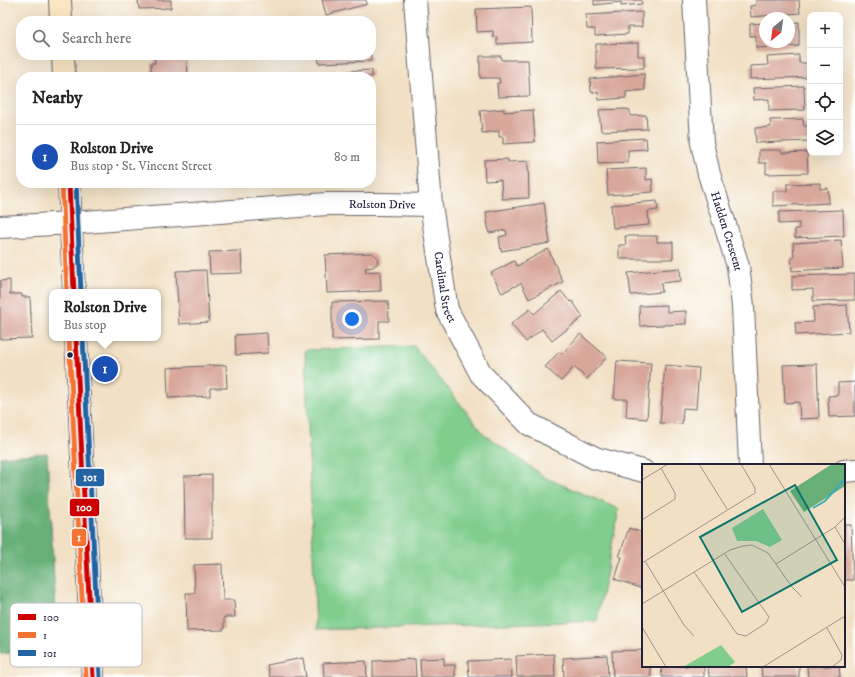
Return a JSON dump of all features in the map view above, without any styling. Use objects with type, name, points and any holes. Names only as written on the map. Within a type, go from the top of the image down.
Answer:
[{"type":"main road","points":[[60,0],[61,16]]},
{"type":"main road","points":[[63,60],[64,72]]},
{"type":"main road","points":[[69,188],[74,289]]},
{"type":"main road","points":[[76,341],[89,603]]},
{"type":"main road","points":[[92,667],[93,677]]},
{"type":"street","name":"Cardinal Street","points":[[415,0],[431,205],[447,310],[481,374],[529,424],[595,458],[642,471]]},
{"type":"street","name":"Hadden Crescent","points":[[694,0],[702,143],[709,174],[738,266],[743,306],[750,464]]},
{"type":"street","name":"Rolston Drive","points":[[0,227],[327,204],[431,205]]},
{"type":"green space","points":[[414,346],[484,434],[546,478],[619,509],[597,621],[316,630],[305,350]]},
{"type":"green space","points":[[47,453],[55,603],[10,603],[10,653],[0,654],[0,457]]},
{"type":"building","points":[[138,0],[171,0],[171,8],[139,9]]},
{"type":"building","points":[[322,0],[366,0],[367,4],[326,15]]},
{"type":"building","points":[[594,0],[641,0],[642,4],[621,6],[621,2],[594,5]]},
{"type":"building","points":[[756,0],[799,0],[800,13],[759,12],[759,16],[751,17],[750,6],[756,5]]},
{"type":"building","points":[[531,7],[532,42],[497,44],[497,37],[493,37],[493,31],[477,32],[476,9]]},
{"type":"building","points":[[642,12],[642,27],[628,27],[628,34],[595,36],[595,29],[587,29],[586,15]]},
{"type":"building","points":[[795,22],[799,22],[799,46],[795,46]]},
{"type":"building","points":[[759,23],[759,48],[756,48],[756,36],[750,36],[750,24]]},
{"type":"building","points":[[638,43],[638,56],[644,56],[644,68],[596,69],[596,44]]},
{"type":"building","points":[[799,55],[799,63],[807,63],[807,77],[750,79],[750,66],[768,65],[767,57]]},
{"type":"building","points":[[480,56],[501,56],[502,60],[528,60],[530,96],[498,97],[497,83],[500,83],[499,78],[480,78]]},
{"type":"building","points":[[155,60],[187,60],[188,72],[151,72],[151,63],[155,63]]},
{"type":"building","points":[[319,60],[371,60],[371,61],[319,63]]},
{"type":"building","points":[[372,70],[372,72],[349,72]]},
{"type":"building","points":[[644,74],[645,90],[626,92],[626,98],[599,100],[598,92],[591,92],[590,79]]},
{"type":"building","points":[[804,86],[805,110],[769,111],[769,99],[754,100],[753,88]]},
{"type":"building","points":[[504,109],[504,112],[533,110],[535,142],[503,144],[503,137],[499,137],[499,131],[482,133],[480,111]]},
{"type":"building","points":[[599,110],[630,110],[630,116],[646,115],[647,129],[601,131]]},
{"type":"building","points":[[803,119],[804,126],[807,126],[807,141],[756,143],[755,128],[771,127],[770,120]]},
{"type":"building","points":[[646,138],[647,149],[628,150],[628,162],[598,164],[597,141]]},
{"type":"building","points":[[759,150],[781,150],[782,153],[807,152],[808,173],[766,174],[766,163],[759,163]]},
{"type":"building","points":[[508,159],[508,162],[528,161],[529,198],[502,199],[501,180],[485,181],[484,160]]},
{"type":"building","points":[[646,168],[646,180],[652,179],[653,192],[608,195],[606,170]]},
{"type":"building","points":[[820,183],[820,189],[828,188],[829,203],[773,206],[773,191],[787,191],[787,184]]},
{"type":"building","points":[[657,201],[658,210],[648,211],[649,225],[613,228],[611,205]]},
{"type":"building","points":[[544,203],[550,243],[501,251],[499,237],[507,235],[506,230],[489,233],[486,212]]},
{"type":"building","points":[[843,210],[844,236],[795,238],[795,229],[799,229],[799,223],[779,224],[779,212]]},
{"type":"building","points":[[625,236],[657,236],[657,242],[673,242],[673,259],[619,259],[619,245],[626,245]]},
{"type":"building","points":[[841,240],[843,268],[792,271],[791,258],[794,258],[793,243]]},
{"type":"building","points":[[548,249],[563,282],[529,299],[521,283],[502,293],[491,273],[514,261],[517,266]]},
{"type":"building","points":[[241,251],[242,273],[210,274],[209,252]]},
{"type":"building","points":[[372,253],[377,257],[378,263],[373,267],[365,268],[366,272],[380,271],[381,291],[327,293],[325,255]]},
{"type":"building","points":[[680,268],[681,281],[661,283],[662,292],[631,295],[628,273]]},
{"type":"building","points":[[206,270],[209,322],[179,324],[176,271]]},
{"type":"building","points":[[855,274],[855,300],[813,301],[813,289],[792,290],[792,276]]},
{"type":"building","points":[[10,280],[10,294],[22,294],[22,297],[30,297],[32,338],[0,339],[0,281]]},
{"type":"building","points":[[561,291],[569,301],[573,302],[583,317],[552,341],[542,329],[526,342],[511,324],[530,309],[534,314]]},
{"type":"building","points":[[388,301],[389,321],[379,321],[379,339],[332,340],[332,302]]},
{"type":"building","points":[[667,305],[667,312],[686,311],[686,324],[640,326],[639,306]]},
{"type":"building","points":[[847,305],[849,332],[796,335],[795,323],[814,322],[813,307]]},
{"type":"building","points":[[267,333],[268,353],[236,355],[235,335]]},
{"type":"building","points":[[580,334],[607,357],[587,379],[574,367],[561,381],[545,367],[559,352],[562,354]]},
{"type":"building","points":[[617,361],[651,363],[647,419],[626,417],[627,399],[614,399]]},
{"type":"building","points":[[817,364],[819,418],[800,419],[799,402],[785,403],[783,365]]},
{"type":"building","points":[[226,365],[227,388],[210,388],[210,396],[168,398],[167,368]]},
{"type":"building","points":[[665,365],[699,368],[696,409],[683,408],[682,424],[660,423]]},
{"type":"building","points":[[855,382],[855,416],[829,417],[828,396],[838,395],[838,383]]},
{"type":"building","points":[[212,475],[212,538],[185,538],[184,476]]},
{"type":"building","points":[[845,525],[851,525],[853,580],[845,580]]},
{"type":"building","points":[[629,528],[642,533],[642,589],[615,579],[622,557],[619,557]]},
{"type":"building","points":[[222,564],[223,600],[234,600],[235,617],[224,617],[224,630],[187,631],[186,593],[195,593],[194,565]]},
{"type":"building","points":[[642,650],[642,667],[650,667],[651,677],[613,677],[612,651]]},
{"type":"building","points":[[554,654],[555,677],[517,677],[516,656]]},
{"type":"building","points":[[607,655],[608,677],[564,677],[563,658]]},
{"type":"building","points":[[303,658],[306,677],[270,677],[267,665]]},
{"type":"building","points":[[444,658],[444,665],[455,665],[455,677],[421,677],[420,659]]},
{"type":"building","points":[[415,659],[416,677],[373,677],[373,661]]},
{"type":"building","points":[[511,659],[512,677],[469,677],[468,661]]},
{"type":"building","points":[[366,661],[367,677],[324,677],[323,663]]},
{"type":"building","points":[[661,667],[704,667],[704,677],[662,677]]},
{"type":"building","points":[[708,667],[746,667],[747,677],[709,677]]},
{"type":"building","points":[[761,667],[799,667],[799,677],[762,677]]},
{"type":"building","points":[[807,667],[839,667],[840,677],[808,677]]},
{"type":"transit line","name":"1","points":[[62,188],[67,289]]},
{"type":"transit line","name":"100","points":[[69,188],[74,289]]},
{"type":"transit line","name":"101","points":[[76,188],[81,289]]},
{"type":"transit line","name":"1","points":[[69,341],[82,603]]},
{"type":"transit line","name":"100","points":[[76,341],[89,603]]},
{"type":"transit line","name":"101","points":[[83,341],[96,603]]},
{"type":"transit line","name":"1","points":[[85,667],[86,677]]},
{"type":"transit line","name":"100","points":[[92,667],[93,677]]},
{"type":"transit line","name":"101","points":[[99,667],[100,677]]},
{"type":"place","name":"Rolston Drive","points":[[105,369]]}]
